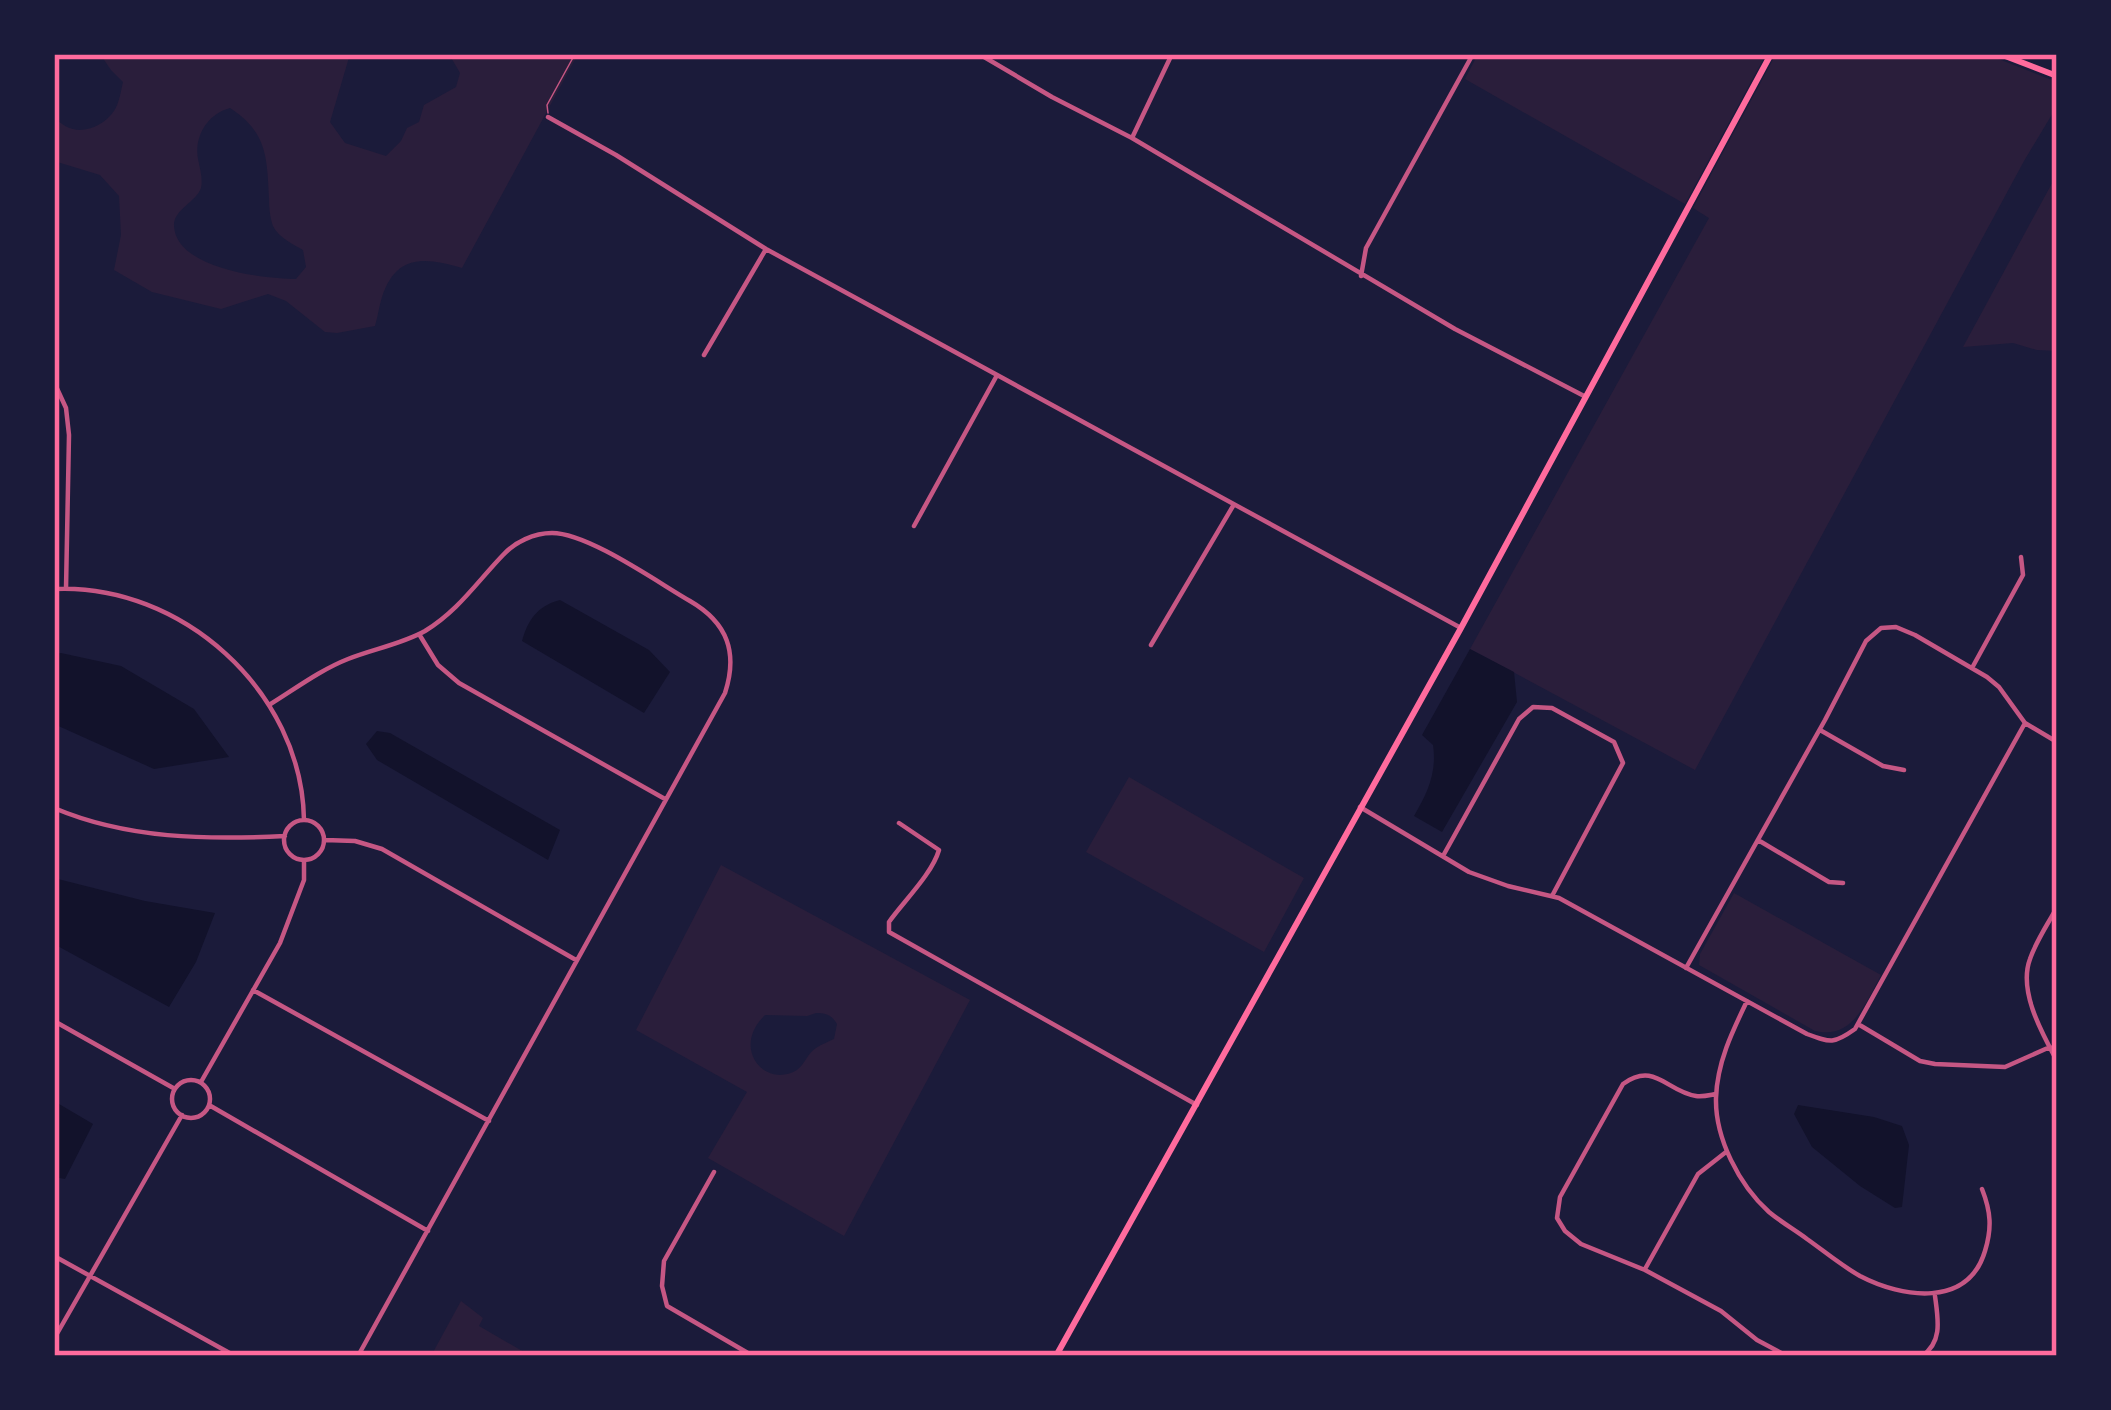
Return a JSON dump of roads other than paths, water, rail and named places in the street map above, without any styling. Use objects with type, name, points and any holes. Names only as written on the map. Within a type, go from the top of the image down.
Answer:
[{"type":"main road","points":[[1057,1356],[1461,628],[1771,54]]},
{"type":"main road","points":[[2000,54],[2057,76]]},
{"type":"street","points":[[979,54],[1132,138],[1476,341],[1586,397]]},
{"type":"street","points":[[1132,138],[1172,54]]},
{"type":"street","points":[[1361,275],[1366,248],[1473,54]]},
{"type":"street","points":[[548,117],[766,249],[1461,628]]},
{"type":"street","points":[[704,355],[766,249]]},
{"type":"street","points":[[914,526],[996,377]]},
{"type":"street","points":[[54,382],[66,408],[69,436],[66,589]]},
{"type":"street","points":[[1151,645],[1234,506]]},
{"type":"street","points":[[269,705],[343,661],[419,634],[464,601],[510,549],[532,536],[553,533],[587,542],[699,606],[717,622],[732,654],[725,693],[358,1356]]},
{"type":"street","points":[[1972,668],[2023,575],[2021,557]]},
{"type":"street","points":[[54,589],[101,591],[144,602],[198,630],[226,653],[284,731],[297,771],[304,820]]},
{"type":"street","points":[[1686,968],[1866,640],[1881,628],[1896,627],[1915,635],[1972,668],[1999,688],[2025,723],[2057,742]]},
{"type":"street","points":[[419,634],[438,665],[459,683],[666,799]]},
{"type":"street","points":[[1443,856],[1519,719],[1533,707],[1552,708],[1615,742],[1623,764],[1552,896]]},
{"type":"street","points":[[1360,807],[1469,872],[1559,898],[1828,1042],[1840,1039],[1858,1024],[2025,723]]},
{"type":"street","points":[[1820,730],[1883,766],[1904,770]]},
{"type":"street","points":[[54,808],[142,832],[210,839],[284,836]]},
{"type":"street","points":[[304,820],[321,828],[325,840],[316,856],[304,860],[291,855],[284,836],[291,825],[304,820]]},
{"type":"street","points":[[899,823],[939,850],[927,874],[889,922],[889,932],[1197,1105]]},
{"type":"street","points":[[325,840],[356,841],[382,849],[576,960]]},
{"type":"street","points":[[1758,840],[1829,882],[1843,883]]},
{"type":"street","points":[[201,1082],[280,943],[304,880],[304,860]]},
{"type":"street","points":[[2057,907],[2026,974],[2030,1000],[2057,1061]]},
{"type":"street","points":[[253,990],[488,1121]]},
{"type":"street","points":[[1747,1001],[1726,1045],[1717,1094],[1726,1152],[1769,1212],[1856,1274],[1882,1286],[1935,1295],[1967,1281],[1981,1262],[1991,1229],[1982,1189]]},
{"type":"street","points":[[54,1021],[175,1089]]},
{"type":"street","points":[[1858,1024],[1935,1064],[2005,1067],[2050,1047]]},
{"type":"street","points":[[1717,1094],[1694,1096],[1649,1076],[1635,1076],[1623,1084],[1560,1197],[1557,1218],[1581,1244],[1645,1270],[1721,1311],[1786,1356]]},
{"type":"street","points":[[188,1079],[201,1082],[209,1092],[209,1106],[196,1118],[182,1115],[172,1103],[175,1089],[188,1079]]},
{"type":"street","points":[[209,1106],[428,1231]]},
{"type":"street","points":[[54,1339],[182,1115]]},
{"type":"street","points":[[1645,1270],[1698,1174],[1726,1152]]},
{"type":"street","points":[[714,1172],[664,1261],[662,1286],[668,1306],[753,1356]]},
{"type":"street","points":[[54,1256],[235,1356]]},
{"type":"street","points":[[1922,1356],[1938,1330],[1935,1295]]},
{"type":"lane","points":[[548,117],[547,105],[575,54]]}]
